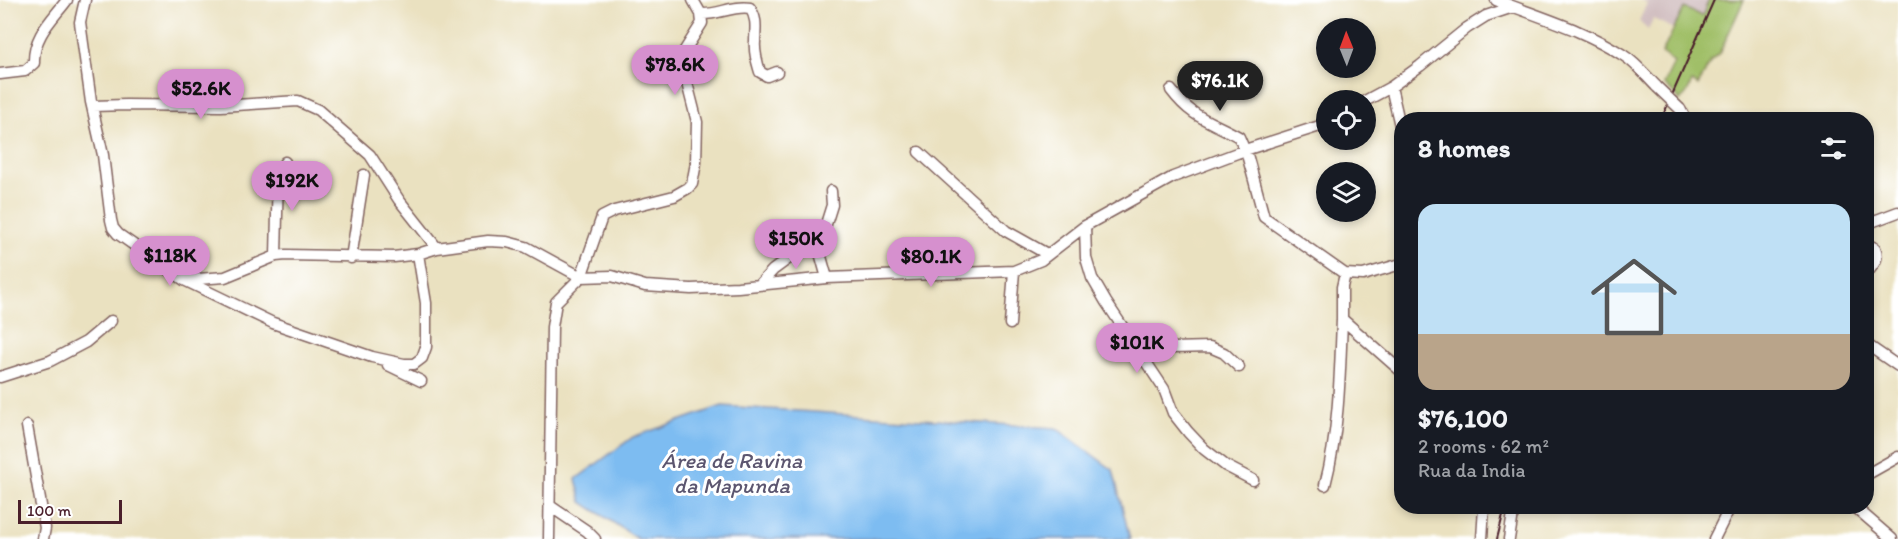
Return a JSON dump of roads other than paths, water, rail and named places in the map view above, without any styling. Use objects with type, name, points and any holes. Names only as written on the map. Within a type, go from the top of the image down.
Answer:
[{"type":"street","points":[[0,75],[26,71],[34,63],[34,50],[39,37],[67,0]]},
{"type":"street","points":[[85,0],[80,19],[113,228],[118,234],[184,280],[291,330],[372,357],[404,364],[414,364],[422,358],[427,332],[426,303],[418,254]]},
{"type":"street","points":[[549,539],[552,327],[556,302],[581,277],[602,217],[614,210],[674,196],[692,184],[696,163],[697,122],[688,91],[684,63],[685,50],[702,23],[701,14],[693,0]]},
{"type":"street","points":[[1496,0],[1576,30],[1611,47],[1626,57],[1682,112]]},
{"type":"street","points":[[701,14],[742,7],[750,8],[755,15],[754,43],[760,72],[767,75],[777,72]]},
{"type":"street","points":[[1376,95],[1391,87],[1467,28],[1486,16],[1513,7]]},
{"type":"street","points":[[1391,87],[1397,112]]},
{"type":"street","points":[[1171,90],[1183,106],[1200,119],[1239,137],[1245,150],[1264,217],[1345,274],[1363,274],[1394,266]]},
{"type":"street","points":[[93,106],[221,106],[298,101],[318,110],[370,155],[399,200],[437,248]]},
{"type":"street","points":[[184,280],[225,277],[276,256],[303,254],[351,258],[394,257],[488,241],[507,242],[526,247],[581,277],[612,276],[645,286],[691,289],[826,278],[1014,271],[1041,260],[1084,226],[1173,177],[1245,150],[1316,127]]},
{"type":"street","points":[[919,152],[1006,231],[1047,254]]},
{"type":"street","points":[[276,256],[278,172],[285,162]]},
{"type":"street","points":[[351,258],[364,175]]},
{"type":"street","points":[[759,285],[773,270],[818,237],[826,224],[832,205],[831,191]]},
{"type":"street","points":[[1874,221],[1898,212]]},
{"type":"street","points":[[1084,226],[1086,258],[1092,278],[1164,389],[1173,413],[1204,449],[1226,466],[1253,480]]},
{"type":"street","points":[[818,237],[819,253],[826,278]]},
{"type":"street","points":[[1874,248],[1877,254],[1874,263]]},
{"type":"street","points":[[1010,324],[1014,271]]},
{"type":"street","points":[[1325,485],[1336,422],[1342,287],[1345,274]]},
{"type":"street","points":[[1342,320],[1394,364]]},
{"type":"street","points":[[0,377],[50,361],[86,342],[111,321]]},
{"type":"street","points":[[1134,345],[1172,348],[1210,347],[1224,352],[1239,367]]},
{"type":"street","points":[[1874,350],[1898,366]]},
{"type":"street","points":[[372,357],[421,381]]},
{"type":"street","points":[[27,426],[45,528],[43,539]]},
{"type":"street","points":[[1874,471],[1898,458]]},
{"type":"street","points":[[550,506],[595,539]]},
{"type":"street","points":[[1482,539],[1484,514]]},
{"type":"street","points":[[1509,539],[1513,514]]},
{"type":"street","points":[[1714,539],[1726,514]]},
{"type":"street","points":[[1863,514],[1892,539]]},
{"type":"water","name":"Área de Ravina da Mapunda","points":[[722,406],[1056,428],[1113,470],[1130,539],[638,539],[582,502],[576,479],[633,437]]},
{"type":"railway","points":[[1665,112],[1714,0]]},
{"type":"railway","points":[[1497,539],[1503,514]]}]
